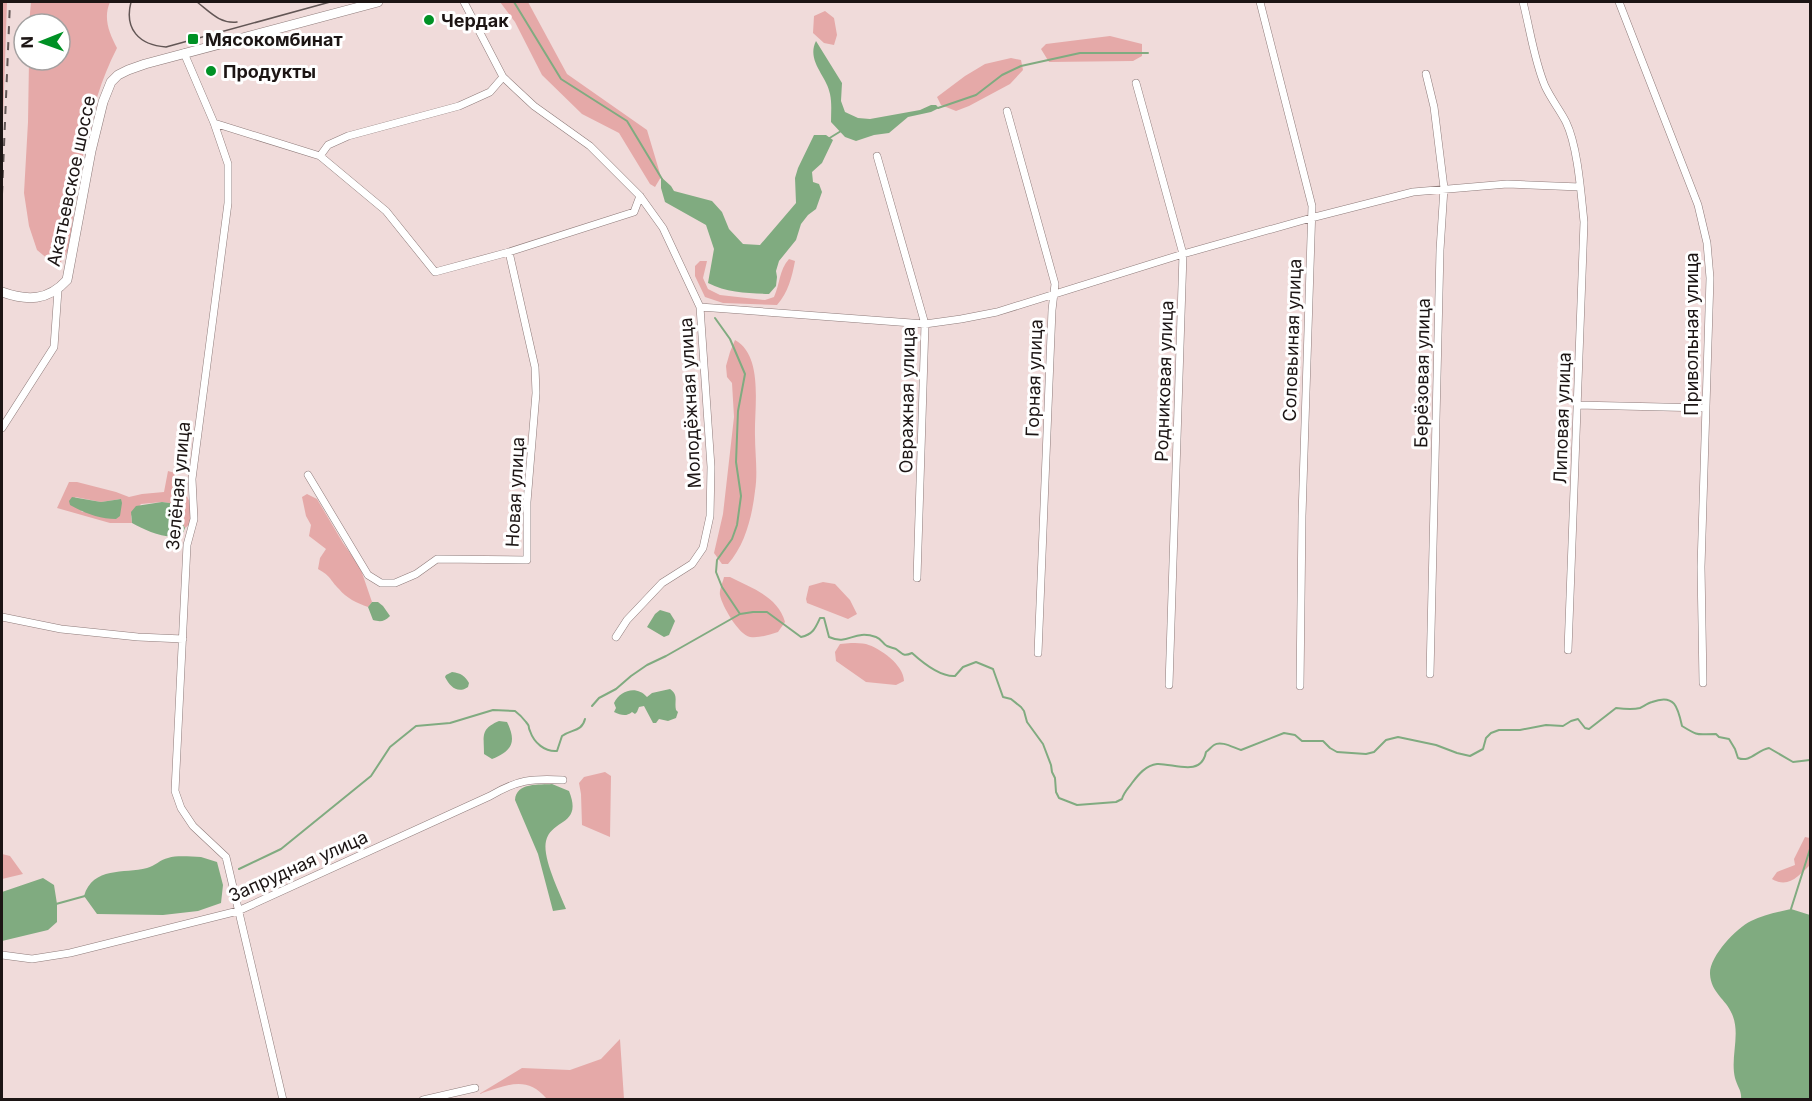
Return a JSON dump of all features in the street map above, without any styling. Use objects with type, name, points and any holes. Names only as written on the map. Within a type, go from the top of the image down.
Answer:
[{"type":"main road","name":"Акатьевское шоссе","points":[[2,291],[24,297],[43,297],[58,290],[67,280],[91,151],[103,102],[111,82],[118,75],[128,69],[184,53],[378,2]]},
{"type":"street","name":"Молодёжная улица","points":[[464,2],[503,76],[534,106],[590,146],[640,196],[663,228],[700,307],[711,467],[710,516],[703,548],[692,564],[662,584],[624,622],[616,637]]},
{"type":"street","name":"Соловьиная улица","points":[[1260,2],[1310,195],[1300,686]]},
{"type":"street","name":"Липовая улица","points":[[1523,2],[1544,85],[1566,122],[1572,142],[1584,222],[1568,650]]},
{"type":"street","name":"Привольная улица","points":[[1619,2],[1698,205],[1707,243],[1710,278],[1701,567],[1703,683]]},
{"type":"street","name":"Зелёная улица","points":[[184,53],[214,123],[228,164],[228,203],[192,479],[194,519],[187,545],[175,791],[181,808],[193,826],[226,857],[283,1100]]},
{"type":"street","name":"Берёзовая улица","points":[[1426,74],[1434,107],[1444,188],[1440,250],[1430,675]]},
{"type":"street","points":[[320,156],[328,144],[348,136],[459,106],[490,92],[503,76]]},
{"type":"street","name":"Родниковая улица","points":[[1136,83],[1183,254],[1169,685]]},
{"type":"street","name":"Горная улица","points":[[1007,111],[1055,284],[1052,310],[1038,653]]},
{"type":"street","points":[[214,123],[320,156],[386,212],[435,272],[509,252],[634,212],[640,196]]},
{"type":"street","name":"Овражная улица","points":[[877,156],[926,324],[917,578]]},
{"type":"street","points":[[700,307],[926,324],[997,312],[1183,254],[1413,192],[1507,184],[1580,187]]},
{"type":"street","name":"Новая улица","points":[[308,475],[368,575],[381,583],[395,583],[416,574],[437,559],[527,560],[527,502],[536,393],[535,367],[509,252]]},
{"type":"street","points":[[2,428],[54,347],[58,290]]},
{"type":"street","points":[[1577,405],[1706,408]]},
{"type":"street","points":[[2,617],[61,629],[183,639]]},
{"type":"street","name":"Запрудная улица","points":[[2,955],[32,959],[70,953],[238,911],[490,796],[509,785],[532,780],[563,780]]},
{"type":"street","points":[[423,1100],[475,1088]]},
{"type":"shaded area","points":[[2,2],[7,2],[2,149]]},
{"type":"shaded area","points":[[31,2],[110,2],[107,14],[108,25],[117,48],[97,96],[90,121],[68,251],[59,265],[55,265],[37,250],[29,226],[24,193],[29,72],[72,72],[72,12],[30,12]]},
{"type":"shaded area","points":[[500,2],[528,2],[567,74],[647,130],[661,177],[655,187],[650,184],[619,133],[582,114],[542,75],[515,22]]},
{"type":"shaded area","points":[[825,11],[834,18],[837,35],[834,45],[824,43],[813,33],[814,16]]},
{"type":"shaded area","points":[[1110,36],[1142,44],[1142,56],[1133,61],[1049,62],[1041,49],[1046,44]]},
{"type":"shaded area","points":[[816,41],[842,83],[841,101],[845,112],[858,118],[870,119],[920,110],[931,105],[939,108],[908,117],[889,133],[856,141],[845,137],[831,122],[830,94],[815,62]]},
{"type":"shaded area","points":[[1011,58],[1021,60],[1023,70],[1010,84],[956,111],[941,105],[937,97],[965,76],[985,64]]},
{"type":"shaded area","points":[[814,135],[826,135],[833,140],[822,163],[812,172],[813,182],[819,184],[822,192],[816,209],[801,224],[796,240],[779,261],[776,286],[769,294],[745,293],[730,291],[708,283],[714,249],[706,225],[665,202],[661,177],[674,191],[712,201],[722,212],[729,229],[743,244],[760,245],[796,203],[795,178]]},
{"type":"shaded area","points":[[789,259],[795,261],[792,273],[787,290],[777,305],[723,303],[705,297],[695,276],[695,266],[700,261],[707,261],[703,278],[708,289],[720,295],[765,300],[774,297],[783,268]]},
{"type":"shaded area","points":[[735,340],[744,348],[754,370],[756,477],[747,530],[734,556],[728,564],[722,564],[714,553],[723,514],[734,417],[732,383],[727,377],[726,366]]},
{"type":"shaded area","points":[[168,471],[175,473],[172,492],[184,491],[190,502],[190,524],[185,528],[180,519],[178,504],[162,502],[141,504],[131,516],[132,523],[110,523],[57,508],[69,482],[77,482],[129,497],[164,492]],"holes":[[[75,497],[101,502],[121,499],[82,512]]]},
{"type":"shaded area","points":[[307,494],[317,499],[360,567],[372,602],[368,607],[345,595],[328,576],[318,569],[320,558],[326,549],[309,536],[311,525],[306,516],[302,497]]},
{"type":"shaded area","points":[[72,497],[101,502],[121,499],[120,516],[110,519],[86,513],[70,505],[69,501]]},
{"type":"shaded area","points":[[162,502],[178,504],[181,507],[180,519],[185,528],[182,535],[163,536],[132,523],[131,512],[136,506]]},
{"type":"shaded area","points":[[724,577],[730,577],[755,589],[777,606],[785,622],[778,632],[750,637],[741,631],[727,613],[721,600],[720,591]]},
{"type":"shaded area","points":[[823,582],[835,584],[850,600],[857,614],[848,619],[807,603],[809,586]]},
{"type":"shaded area","points":[[372,602],[378,602],[390,616],[382,621],[373,620],[368,607]]},
{"type":"shaded area","points":[[660,610],[670,613],[675,621],[669,635],[664,637],[647,627]]},
{"type":"shaded area","points":[[840,644],[866,644],[884,653],[896,663],[904,681],[896,685],[866,682],[836,661],[835,652]]},
{"type":"shaded area","points":[[452,672],[464,677],[469,683],[468,687],[458,690],[449,684],[445,677]]},
{"type":"shaded area","points":[[670,689],[675,696],[678,712],[676,718],[668,721],[659,719],[653,723],[644,706],[639,707],[635,714],[632,712],[623,715],[614,712],[616,708],[614,703],[624,692],[634,690],[647,697],[652,693]]},
{"type":"shaded area","points":[[499,721],[507,722],[512,740],[504,753],[492,759],[484,754],[484,734],[489,727]]},
{"type":"shaded area","points":[[605,772],[611,776],[610,837],[582,825],[579,783],[584,777]]},
{"type":"shaded area","points":[[552,784],[569,791],[572,802],[569,816],[554,828],[546,841],[545,848],[549,866],[566,909],[553,911],[538,854],[515,800],[516,794],[524,787]]},
{"type":"shaded area","points":[[1805,837],[1810,838],[1810,865],[1789,882],[1778,882],[1772,879],[1777,872],[1795,865],[1794,859]]},
{"type":"shaded area","points":[[2,854],[10,856],[23,874],[2,879]]},
{"type":"shaded area","points":[[172,857],[201,857],[217,862],[223,885],[221,903],[198,911],[163,915],[97,914],[84,896],[88,886],[94,880],[110,873],[147,868]]},
{"type":"shaded area","points":[[43,878],[54,885],[57,922],[48,930],[2,941],[2,892]]},
{"type":"shaded area","points":[[1791,909],[1810,915],[1810,1099],[1741,1099],[1734,1070],[1735,1022],[1713,986],[1711,967],[1724,944],[1745,925],[1765,915]]},
{"type":"shaded area","points":[[620,1039],[624,1099],[547,1099],[539,1091],[523,1084],[507,1085],[479,1094],[522,1068],[570,1070],[601,1059]]},
{"type":"waterway","points":[[514,2],[561,79],[627,121],[662,179]]},
{"type":"waterway","points":[[938,108],[976,95],[1002,75],[1021,66],[1080,53],[1148,53]]},
{"type":"waterway","points":[[828,139],[841,131]]},
{"type":"waterway","points":[[715,318],[730,339],[745,374],[738,411],[736,462],[741,496],[737,525],[732,539],[717,560],[716,572],[722,587],[740,614]]},
{"type":"waterway","points":[[592,706],[599,698],[616,689],[647,665],[740,614],[767,612],[801,637],[811,633],[820,618],[824,618],[829,637],[842,640],[862,635],[876,637],[903,654],[912,653],[932,669],[949,676],[955,676],[963,667],[976,662],[993,669],[1003,697],[1011,699],[1021,707],[1027,722],[1043,744],[1055,778],[1059,798],[1077,805],[1116,802],[1122,799],[1137,777],[1149,766],[1163,764],[1193,767],[1198,765],[1206,752],[1217,744],[1241,750],[1284,733],[1295,735],[1302,741],[1323,741],[1337,752],[1366,754],[1374,752],[1386,740],[1398,737],[1436,745],[1470,756],[1483,749],[1486,738],[1499,730],[1520,730],[1546,725],[1563,726],[1578,719],[1585,728],[1589,729],[1616,708],[1637,709],[1650,702],[1666,699],[1677,708],[1682,726],[1698,734],[1716,734],[1729,739],[1738,758],[1750,758],[1769,748],[1793,762],[1810,760]]},
{"type":"waterway","points":[[239,869],[281,849],[371,776],[390,747],[416,726],[450,723],[493,710],[515,711],[528,725],[537,743],[548,750],[557,751],[562,736],[579,728],[585,719]]},
{"type":"waterway","points":[[1791,909],[1810,849]]},
{"type":"waterway","points":[[56,904],[85,896]]},
{"type":"tram line","points":[[131,2],[130,20],[136,34],[148,43],[166,47],[330,2]]},
{"type":"tram line","points":[[197,2],[220,19],[237,22]]},
{"type":"railway","points":[[2,194],[10,2]]},
{"type":"place","name":"Чердак","points":[[429,20]]},
{"type":"place","name":"Мясокомбинат","points":[[193,39]]},
{"type":"place","name":"Продукты","points":[[211,71]]}]
